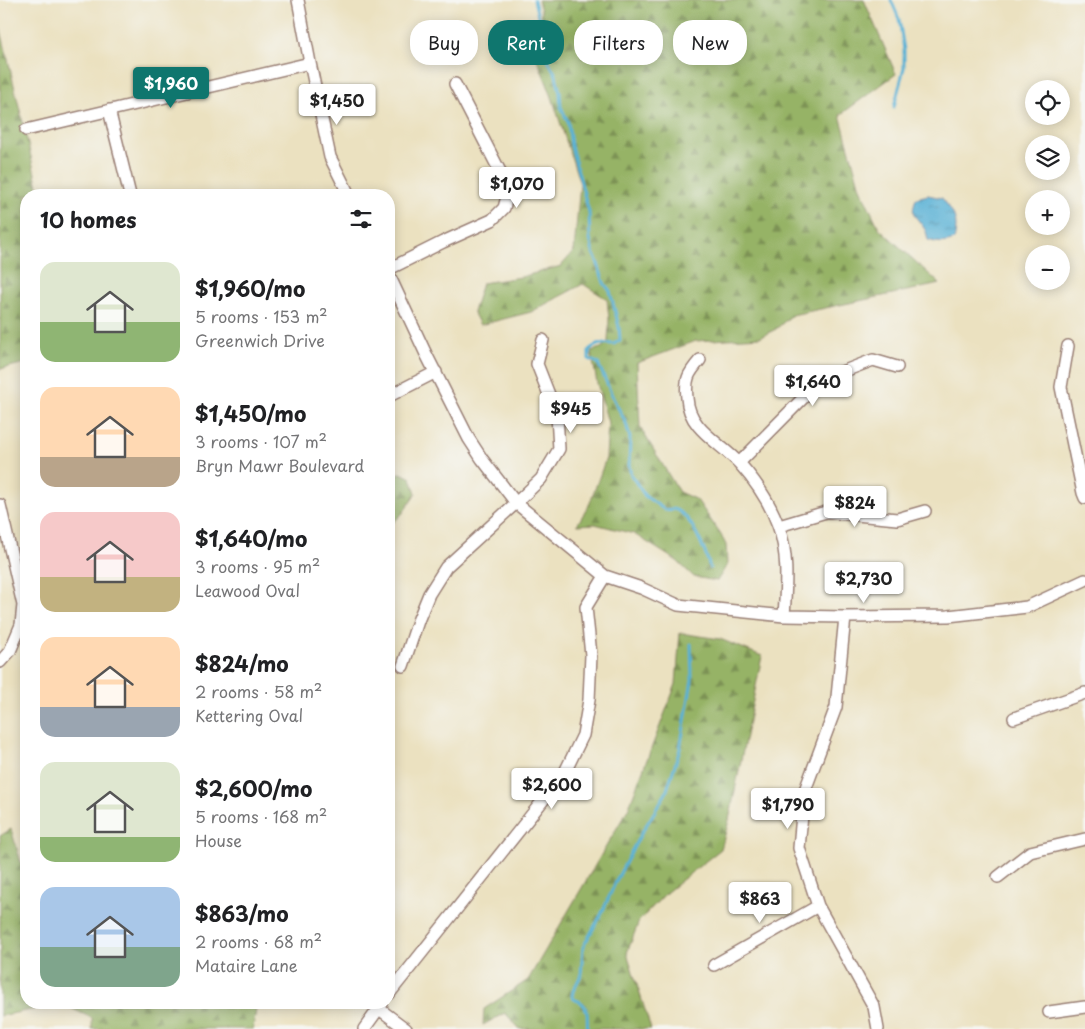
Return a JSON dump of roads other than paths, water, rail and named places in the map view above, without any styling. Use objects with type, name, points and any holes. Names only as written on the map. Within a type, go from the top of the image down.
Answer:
[{"type":"street","points":[[298,0],[330,156],[346,189]]},
{"type":"street","points":[[26,130],[310,63]]},
{"type":"street","points":[[395,266],[492,220],[504,208],[509,190],[455,84]]},
{"type":"street","points":[[109,110],[129,189]]},
{"type":"street","points":[[395,288],[470,439],[482,458],[516,503],[605,576],[641,588],[678,605],[784,616],[845,617],[948,616],[1027,607],[1085,580]]},
{"type":"street","points":[[403,666],[429,594],[446,566],[541,479],[559,450],[557,415],[537,364],[543,340]]},
{"type":"street","points":[[1068,346],[1061,387],[1085,498]]},
{"type":"street","points":[[700,360],[690,373],[686,387],[688,408],[698,426],[739,464],[763,494],[778,526],[787,572],[784,616]]},
{"type":"street","points":[[739,464],[821,380],[873,360],[897,366]]},
{"type":"street","points":[[395,393],[436,372]]},
{"type":"street","points":[[0,505],[20,596]]},
{"type":"street","points":[[778,526],[826,512],[897,519],[925,511]]},
{"type":"street","points":[[395,983],[564,774],[583,735],[589,700],[590,654],[586,607],[605,576]]},
{"type":"street","points":[[845,617],[836,707],[804,793],[799,848],[818,906],[874,1007],[878,1029]]},
{"type":"street","points":[[0,662],[10,651],[20,627]]},
{"type":"street","points":[[1014,718],[1085,693]]},
{"type":"street","points":[[998,877],[1030,852],[1085,839]]},
{"type":"street","points":[[714,965],[818,906]]},
{"type":"street","points":[[1049,1012],[1085,1007]]},
{"type":"street","points":[[364,1029],[377,1009]]},
{"type":"street","points":[[384,1009],[406,1029]]},
{"type":"water","points":[[928,195],[942,198],[950,208],[956,222],[954,240],[941,243],[928,240],[926,231],[914,215],[913,209],[916,198]]},
{"type":"waterway","points":[[534,0],[549,62],[556,75],[561,107],[568,122],[571,146],[589,212],[590,239],[593,253],[604,283],[610,291],[619,327],[620,340],[614,344],[595,346],[589,350],[589,359],[598,363],[626,423],[630,438],[629,465],[631,475],[645,496],[665,510],[673,509],[686,517],[697,534],[710,568]]},
{"type":"waterway","points":[[891,0],[899,19],[904,50],[904,68],[894,107]]},
{"type":"waterway","points":[[588,1029],[586,1009],[582,1003],[572,996],[581,975],[583,947],[601,915],[639,837],[666,793],[680,749],[692,680],[691,644]]}]
